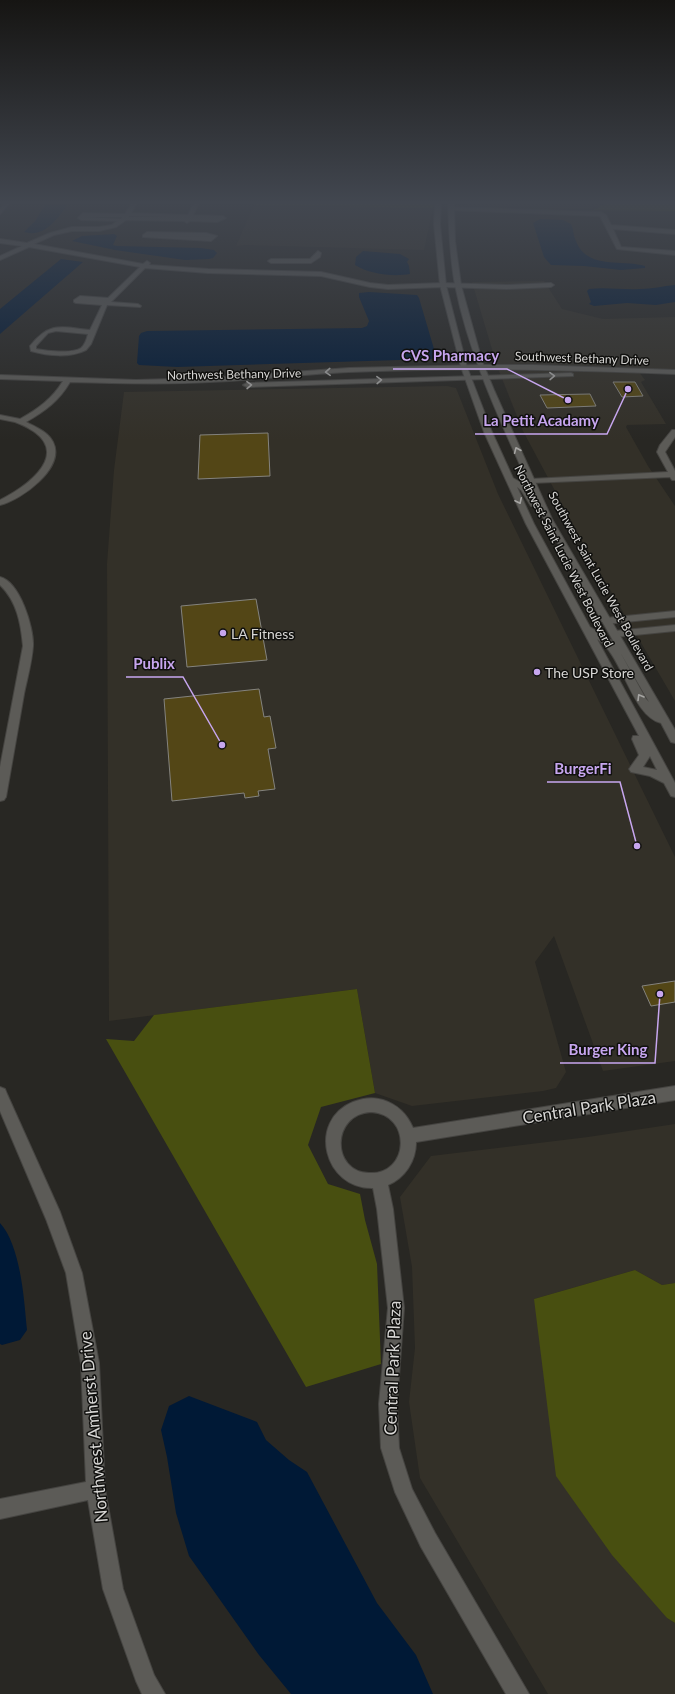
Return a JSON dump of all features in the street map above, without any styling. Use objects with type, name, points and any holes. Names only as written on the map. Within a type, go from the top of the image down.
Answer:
[{"type":"street","points":[[92,332],[53,329],[46,332],[32,348],[35,350],[51,352],[79,351],[86,347],[107,302],[127,282]]},
{"type":"street","points":[[357,282],[388,287],[433,287],[443,285],[470,287],[519,285],[551,286]]},
{"type":"street","name":"Northwest Saint Lucie West Boulevard","points":[[443,285],[464,367],[488,432],[509,479],[530,524],[675,793]]},
{"type":"street","name":"Southwest Saint Lucie West Boulevard","points":[[458,285],[481,367],[548,519],[675,739]]},
{"type":"street","points":[[107,302],[138,306]]},
{"type":"street","name":"Southwest Bethany Drive","points":[[464,367],[534,367],[675,372]]},
{"type":"street","name":"Northwest Bethany Drive","points":[[0,382],[66,383],[209,380],[349,370],[464,367]]},
{"type":"street","name":"Southwest Bethany Drive","points":[[468,378],[675,372]]},
{"type":"street","name":"Northwest Bethany Drive","points":[[0,377],[125,387],[468,378]]},
{"type":"street","points":[[20,422],[44,409],[56,398],[66,383]]},
{"type":"street","points":[[0,417],[20,422],[40,432],[51,445],[53,456],[49,466],[40,477],[22,491],[0,503]]},
{"type":"street","points":[[496,450],[517,476],[531,481],[674,476],[661,452],[663,447],[675,432]]},
{"type":"street","points":[[509,479],[524,488],[547,528],[561,542]]},
{"type":"street","points":[[0,580],[14,595],[22,612],[27,628],[28,646],[0,797]]},
{"type":"street","points":[[564,587],[592,623],[615,634],[675,628]]},
{"type":"street","points":[[606,620],[675,614]]},
{"type":"street","points":[[651,616],[659,629]]},
{"type":"street","points":[[586,629],[611,645],[642,701],[649,710],[667,724]]},
{"type":"street","points":[[616,684],[617,699],[645,755],[636,769],[653,773],[668,780]]},
{"type":"street","name":"Central Park Plaza","points":[[409,1136],[675,1093]]},
{"type":"street","name":"Northwest Amherst Drive","points":[[0,1094],[54,1218],[74,1273],[90,1363],[96,1489],[113,1589],[146,1681],[154,1694]]},
{"type":"street","points":[[372,1105],[384,1108],[396,1114],[404,1124],[409,1136],[410,1147],[400,1168],[391,1175],[379,1180],[366,1180],[353,1176],[342,1168],[335,1157],[332,1144],[333,1132],[339,1121],[348,1112],[359,1107],[372,1105]]},
{"type":"street","name":"Central Park Plaza","points":[[379,1180],[396,1308],[388,1404],[390,1448],[404,1492],[428,1540],[518,1694]]},
{"type":"street","points":[[0,1509],[96,1489]]},
{"type":"shaded area","points":[[472,282],[545,282],[562,309],[603,319],[675,317],[675,371],[639,372],[645,380],[641,382],[666,424],[627,425],[626,427],[648,466],[675,506],[675,701],[584,545],[523,431],[497,366]]},
{"type":"shaded area","points":[[447,386],[456,388],[498,494],[675,857],[675,1061],[603,1071],[554,936],[535,962],[566,1072],[556,1088],[543,1091],[412,1106],[375,1093],[357,989],[109,1021],[107,564],[114,470],[124,392]]},
{"type":"shaded area","points":[[675,1124],[675,1283],[662,1285],[635,1270],[534,1299],[667,1618],[675,1623],[675,1694],[548,1694],[420,1478],[409,1402],[415,1348],[412,1267],[400,1197],[431,1156],[588,1137]]},
{"type":"green space","points":[[357,989],[375,1093],[321,1107],[308,1145],[328,1184],[360,1194],[365,1220],[377,1264],[381,1364],[306,1387],[106,1039],[134,1041],[154,1015]]},
{"type":"green space","points":[[635,1270],[662,1285],[675,1283],[675,1623],[667,1618],[612,1555],[556,1476],[534,1299]]},
{"type":"water","points":[[33,282],[60,282],[0,334],[0,309]]},
{"type":"water","points":[[675,285],[675,302],[656,305],[627,303],[594,306],[589,304],[591,302],[587,291],[595,288],[644,289]]},
{"type":"water","points":[[369,292],[417,295],[434,349],[434,356],[432,359],[177,367],[139,365],[137,363],[139,336],[141,333],[147,331],[362,328],[367,326],[369,321],[359,297],[359,293]]},
{"type":"water","points":[[0,1223],[13,1245],[17,1259],[23,1289],[27,1330],[20,1340],[2,1345],[0,1344]]},
{"type":"water","points":[[189,1396],[257,1422],[266,1440],[289,1460],[307,1472],[377,1603],[416,1655],[433,1694],[291,1694],[259,1655],[189,1556],[176,1513],[161,1430],[169,1406]]},
{"type":"building","points":[[613,382],[635,382],[643,396],[622,397]]},
{"type":"building","points":[[590,394],[596,406],[547,408],[540,395]]},
{"type":"building","points":[[268,433],[270,476],[198,479],[200,435]]},
{"type":"building","name":"LA Fitness","points":[[256,599],[267,660],[187,667],[181,606]]},
{"type":"building","points":[[259,689],[264,717],[270,716],[276,748],[268,749],[275,789],[258,791],[259,796],[245,798],[244,793],[172,801],[164,699]]},
{"type":"building","points":[[675,981],[675,1002],[651,1006],[642,986]]},
{"type":"place","name":"La Petit Acadamy","points":[[628,389]]},
{"type":"place","name":"CVS Pharmacy","points":[[568,400]]},
{"type":"place","name":"LA Fitness","points":[[223,633]]},
{"type":"place","name":"The USP Store","points":[[537,672]]},
{"type":"place","name":"Publix","points":[[222,745]]},
{"type":"place","name":"BurgerFi","points":[[637,846]]},
{"type":"place","name":"Burger King","points":[[660,994]]}]
